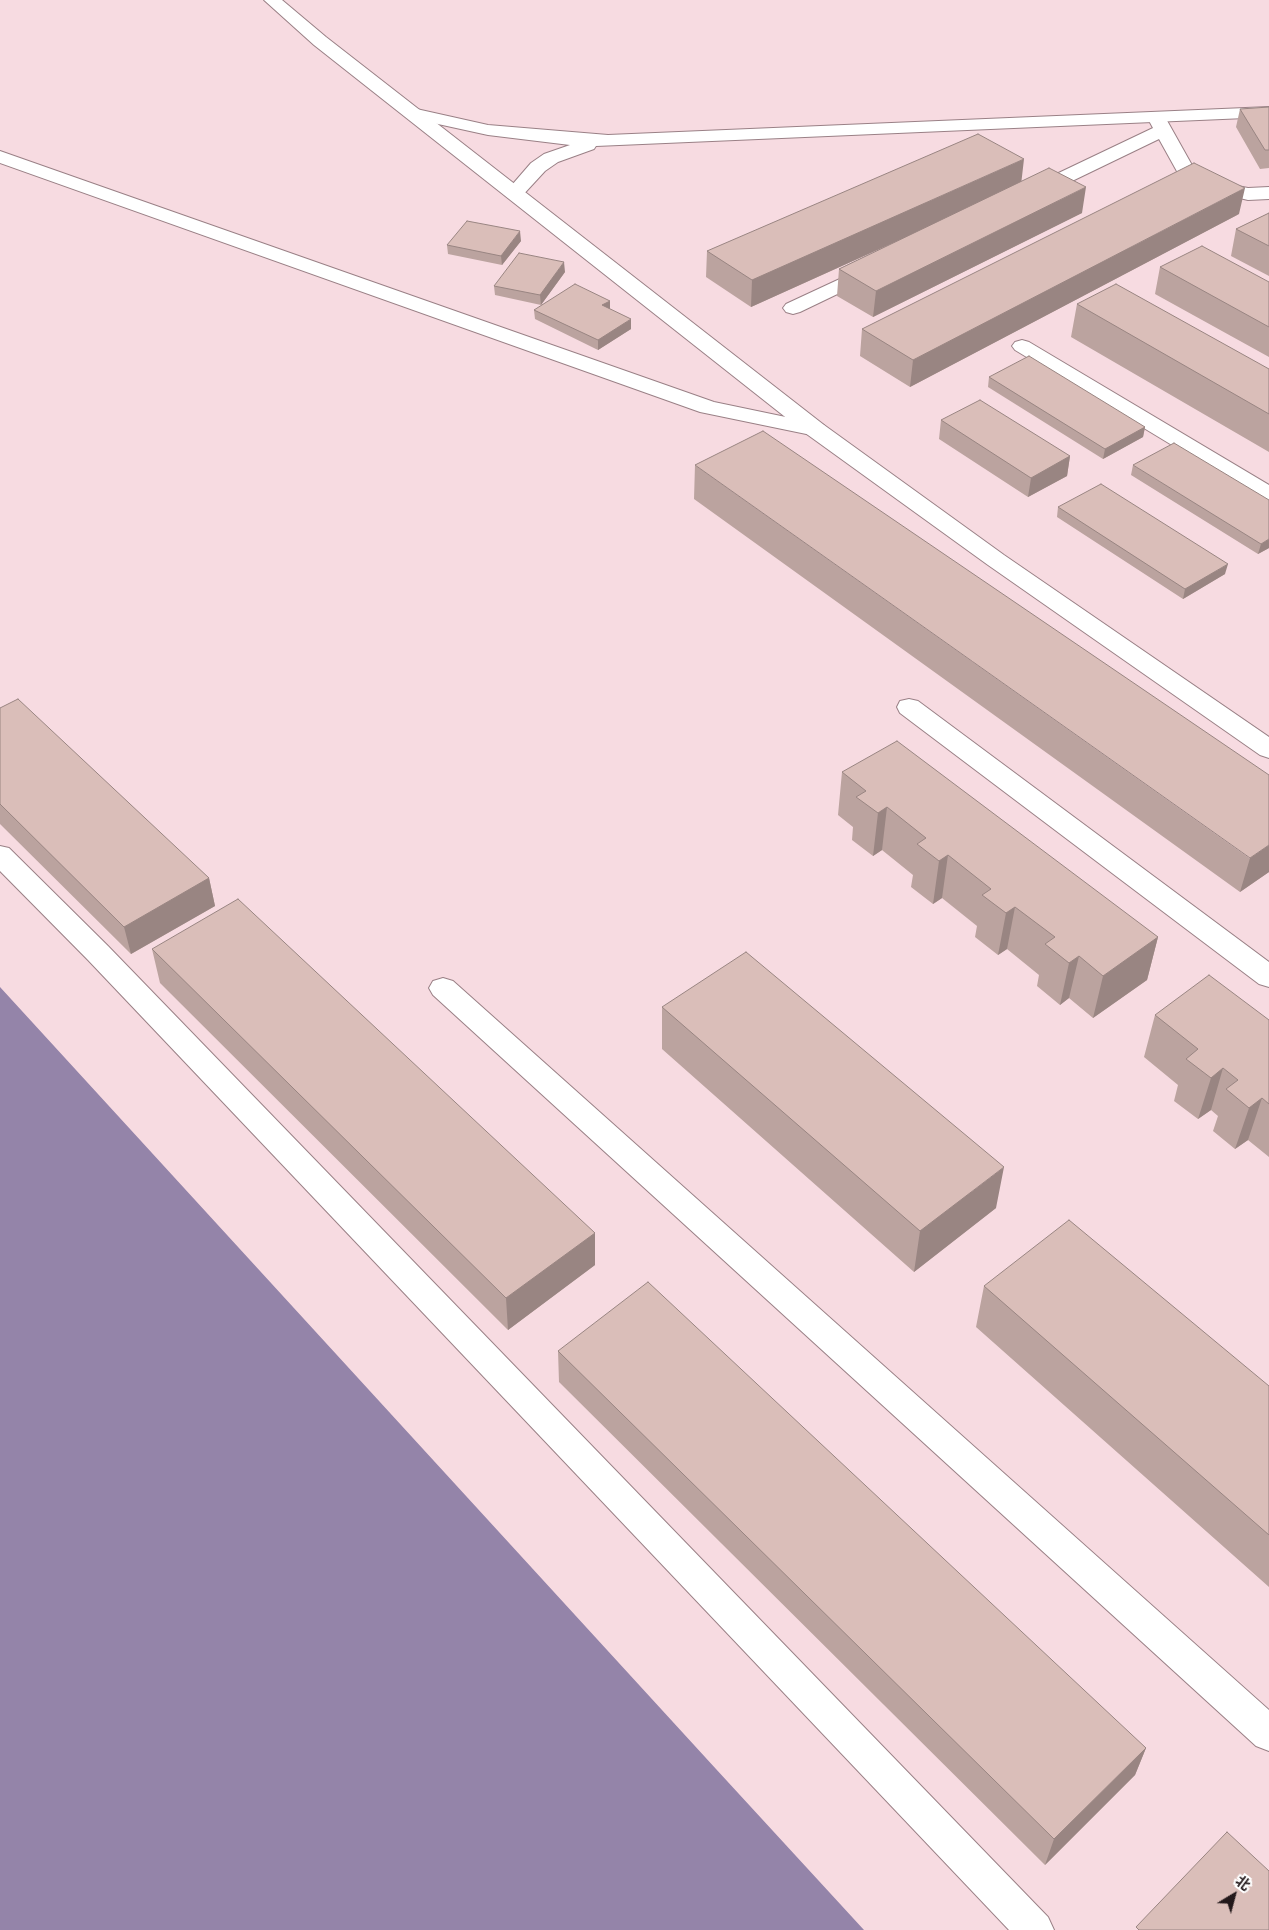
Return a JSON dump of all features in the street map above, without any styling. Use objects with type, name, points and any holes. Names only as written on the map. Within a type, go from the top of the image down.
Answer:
[{"type":"street","points":[[272,0],[412,113],[816,430],[996,560],[1269,749]]},
{"type":"street","points":[[412,113],[496,131],[608,141],[1160,123],[1269,112]]},
{"type":"street","points":[[1160,123],[1186,171],[1226,189],[1248,194],[1269,193]]},
{"type":"street","points":[[1014,202],[1160,123]]},
{"type":"street","points":[[514,192],[538,167],[551,158],[567,150],[608,141]]},
{"type":"street","points":[[0,157],[708,407],[816,430]]},
{"type":"street","points":[[1248,194],[1269,210]]},
{"type":"street","points":[[793,308],[890,261]]},
{"type":"street","points":[[1022,346],[1269,494]]},
{"type":"street","points":[[908,707],[1269,977]]},
{"type":"street","points":[[0,855],[98,953],[1035,1930]]},
{"type":"street","points":[[443,988],[1269,1734]]},
{"type":"shaded area","points":[[0,987],[716,1769],[864,1930],[0,1930]]},
{"type":"building","points":[[1269,107],[1269,150],[1265,150],[1240,109]]},
{"type":"building","points":[[978,134],[1024,159],[752,280],[707,251]]},
{"type":"building","points":[[1194,163],[1245,188],[913,360],[862,329]]},
{"type":"building","points":[[1049,168],[1086,187],[876,291],[839,269]]},
{"type":"building","points":[[1269,213],[1269,246],[1236,229]]},
{"type":"building","points":[[467,221],[520,231],[501,256],[447,245]]},
{"type":"building","points":[[1202,246],[1269,282],[1269,327],[1160,267]]},
{"type":"building","points":[[519,253],[564,262],[540,295],[494,286]]},
{"type":"building","points":[[575,284],[610,301],[602,305],[631,319],[598,340],[534,310]]},
{"type":"building","points":[[1116,284],[1269,369],[1269,414],[1077,304]]},
{"type":"building","points":[[1029,356],[1145,427],[1105,449],[989,377]]},
{"type":"building","points":[[980,400],[1070,456],[1031,478],[941,420]]},
{"type":"building","points":[[763,431],[1269,775],[1269,845],[1250,858],[695,465]]},
{"type":"building","points":[[1174,443],[1269,500],[1269,539],[1261,544],[1133,465]]},
{"type":"building","points":[[1101,484],[1228,564],[1185,589],[1058,507]]},
{"type":"building","points":[[18,699],[209,878],[124,927],[0,804],[0,708]]},
{"type":"building","points":[[897,741],[1158,937],[1103,976],[1079,956],[1069,963],[1045,944],[1055,937],[1015,907],[1006,913],[982,895],[991,889],[948,855],[939,861],[917,844],[926,838],[887,807],[878,813],[856,797],[866,791],[842,772]]},
{"type":"building","points":[[238,899],[595,1233],[506,1298],[152,949]]},
{"type":"building","points":[[746,952],[1004,1167],[920,1231],[662,1007]]},
{"type":"building","points":[[1209,975],[1269,1020],[1269,1104],[1262,1098],[1249,1108],[1226,1089],[1238,1080],[1223,1068],[1211,1078],[1186,1059],[1198,1049],[1155,1015]]},
{"type":"building","points":[[1069,1220],[1269,1386],[1269,1535],[984,1286]]},
{"type":"building","points":[[648,1282],[1146,1748],[1054,1839],[558,1351]]},
{"type":"building","points":[[1227,1832],[1269,1871],[1269,1930],[1139,1930],[1136,1927]]}]
